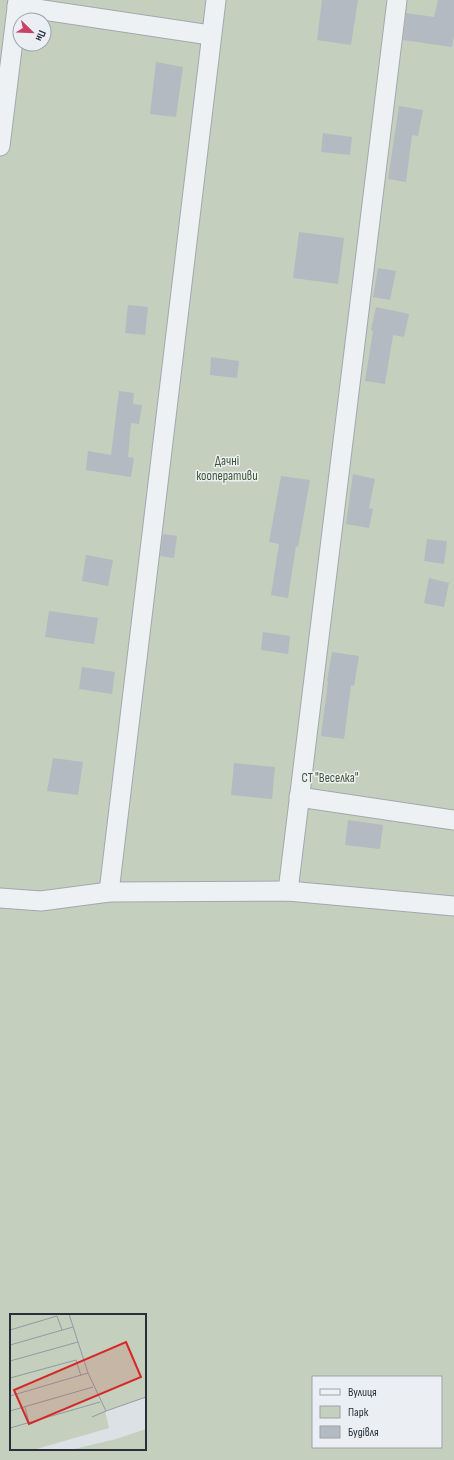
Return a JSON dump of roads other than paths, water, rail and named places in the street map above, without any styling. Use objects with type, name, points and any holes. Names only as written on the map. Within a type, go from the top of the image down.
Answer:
[{"type":"street","points":[[109,892],[210,36],[216,0]]},
{"type":"street","points":[[288,891],[397,0]]},
{"type":"street","points":[[0,146],[17,3],[210,36]]},
{"type":"street","points":[[299,797],[454,820]]},
{"type":"street","points":[[0,898],[41,901],[109,892],[288,891],[454,906]]},
{"type":"park label","name":"Дачні кооперативи","points":[[227,468]]},
{"type":"park label","name":"СТ \"Веселка\"","points":[[330,777]]}]
